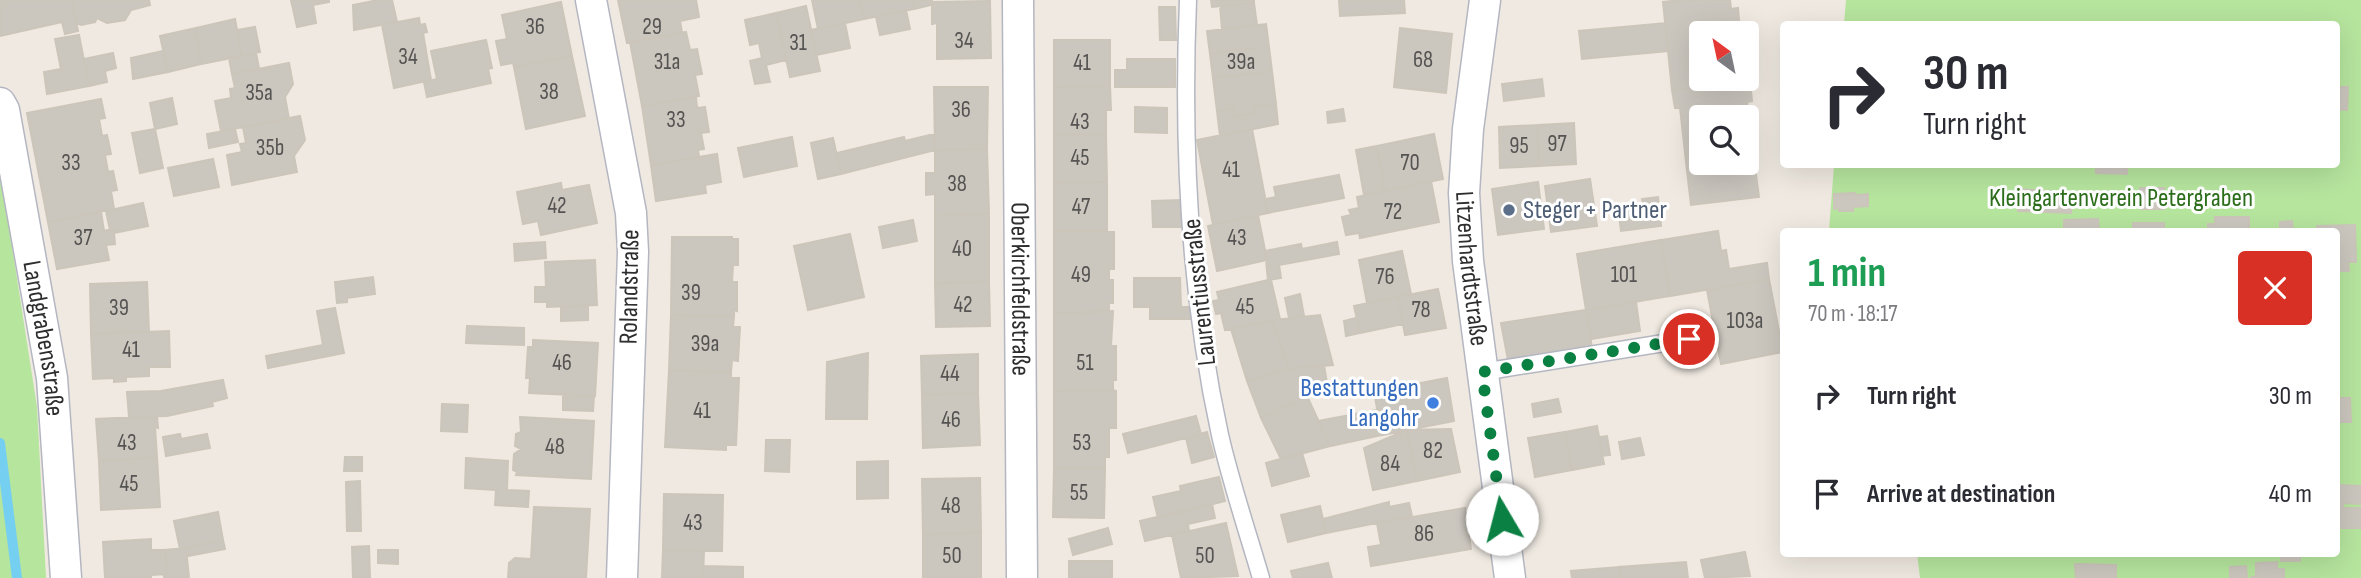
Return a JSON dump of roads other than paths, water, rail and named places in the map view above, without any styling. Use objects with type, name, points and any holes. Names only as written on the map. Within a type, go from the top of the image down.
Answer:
[{"type":"street","name":"Rolandstraße","points":[[591,0],[631,213],[633,252],[622,578]]},
{"type":"street","name":"Oberkirchfeldstraße","points":[[1018,0],[1022,578]]},
{"type":"street","name":"Litzenhardtstraße","points":[[1485,0],[1468,129],[1464,193],[1468,261],[1510,578]]},
{"type":"street","name":"Landgrabenstraße","points":[[0,103],[6,123],[52,378],[66,578]]},
{"type":"lane","name":"Laurentiusstraße","points":[[1188,0],[1190,217],[1199,303],[1221,437],[1261,578]]},
{"type":"lane","points":[[1482,372],[1689,339]]},
{"type":"waterway","points":[[0,443],[17,578]]},
{"type":"place","name":"Steger + Partner","points":[[1509,210]]},
{"type":"place","name":"Bestattungen Langohr","points":[[1433,403]]},
{"type":"park label","name":"Kleingartenverein Petergraben","points":[[2121,198]]}]
